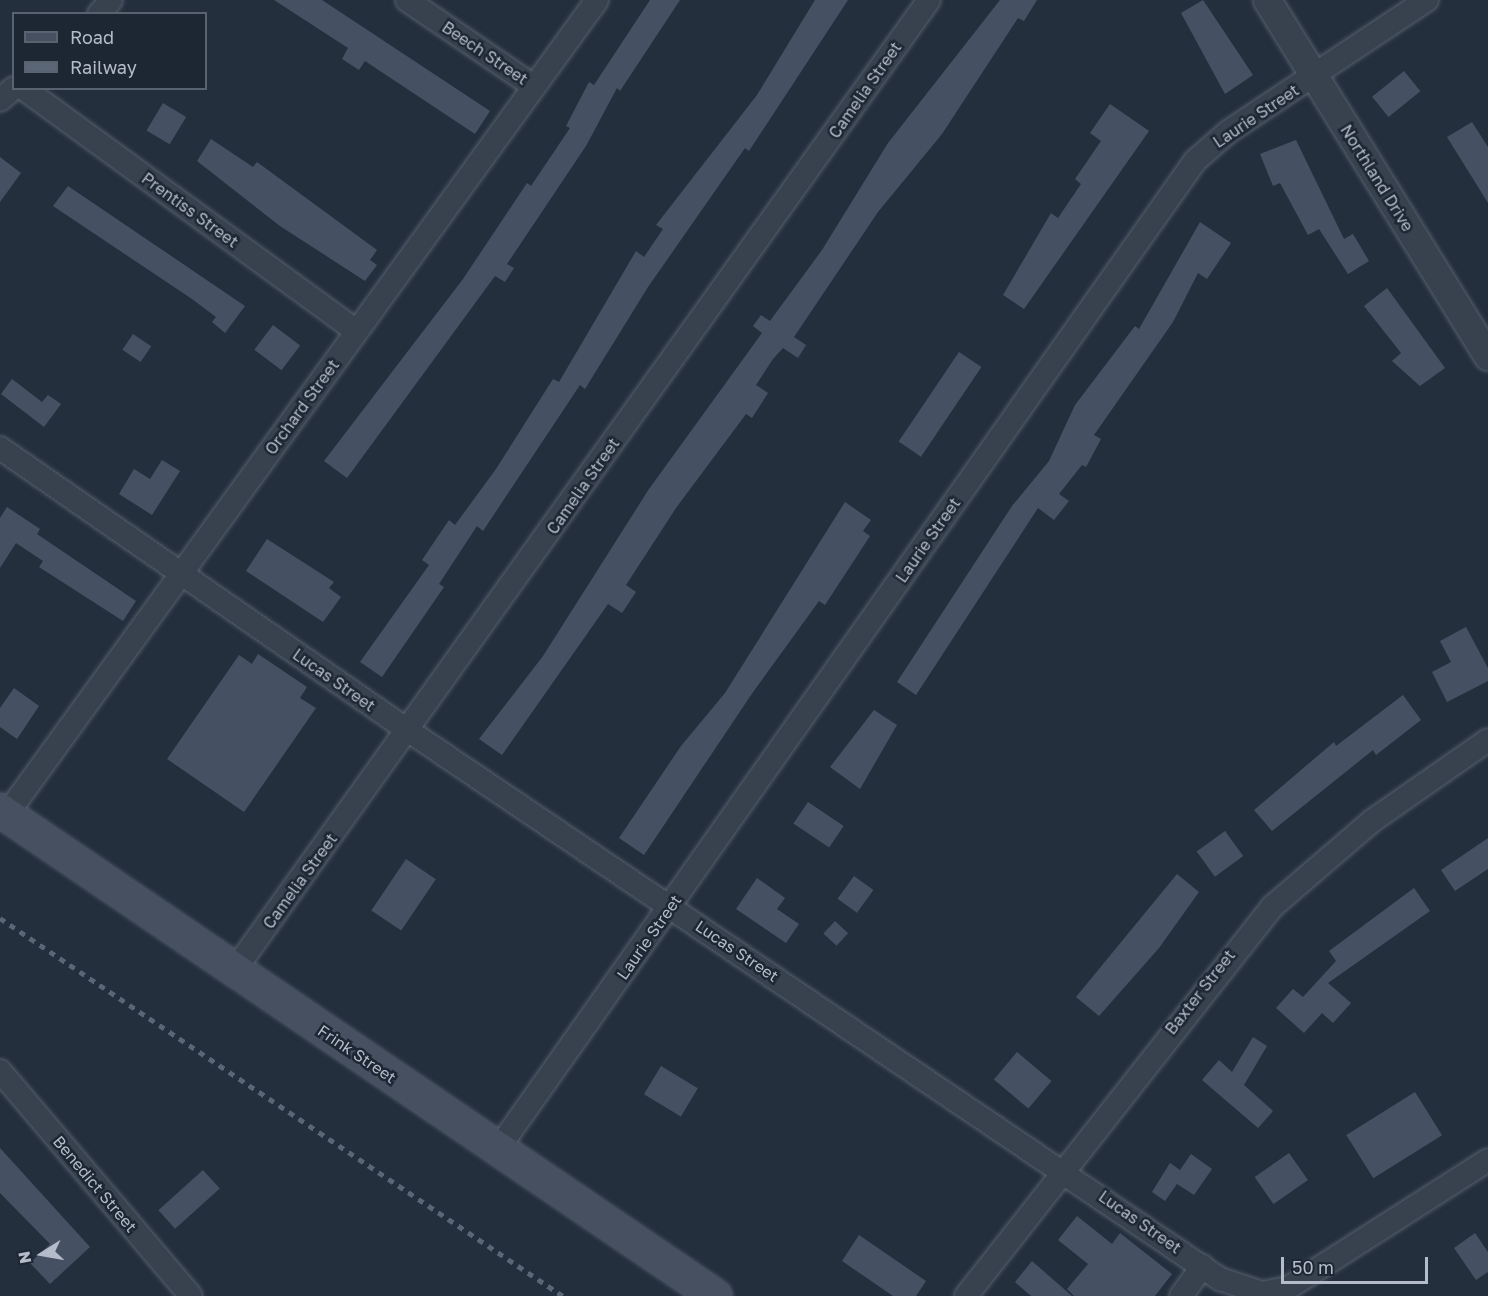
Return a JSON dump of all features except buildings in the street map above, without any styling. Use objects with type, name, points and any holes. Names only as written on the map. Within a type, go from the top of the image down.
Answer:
[{"type":"main road","name":"Frink Street","points":[[3,812],[715,1296]]},
{"type":"street","points":[[101,12],[111,0]]},
{"type":"street","name":"Beech Street","points":[[407,0],[533,86]]},
{"type":"street","name":"Orchard Street","points":[[3,812],[181,574],[597,0]]},
{"type":"street","name":"Camelia Street","points":[[234,971],[409,731],[929,0]]},
{"type":"street","name":"Northland Drive","points":[[1267,0],[1488,356]]},
{"type":"street","name":"Laurie Street","points":[[498,1149],[1182,178],[1228,132],[1315,77],[1427,0]]},
{"type":"street","points":[[0,100],[12,90]]},
{"type":"street","name":"Prentiss Street","points":[[26,90],[356,332]]},
{"type":"street","name":"Lucas Street","points":[[0,448],[409,731],[1062,1167],[1203,1266],[1241,1288],[1262,1293],[1287,1288],[1488,1160]]},
{"type":"street","name":"Baxter Street","points":[[966,1296],[1062,1167],[1272,907],[1371,821],[1488,740]]},
{"type":"street","name":"Benedict Street","points":[[0,1071],[190,1296]]},
{"type":"street","points":[[1181,1296],[1203,1266]]},
{"type":"railway","points":[[0,918],[563,1296]]}]
